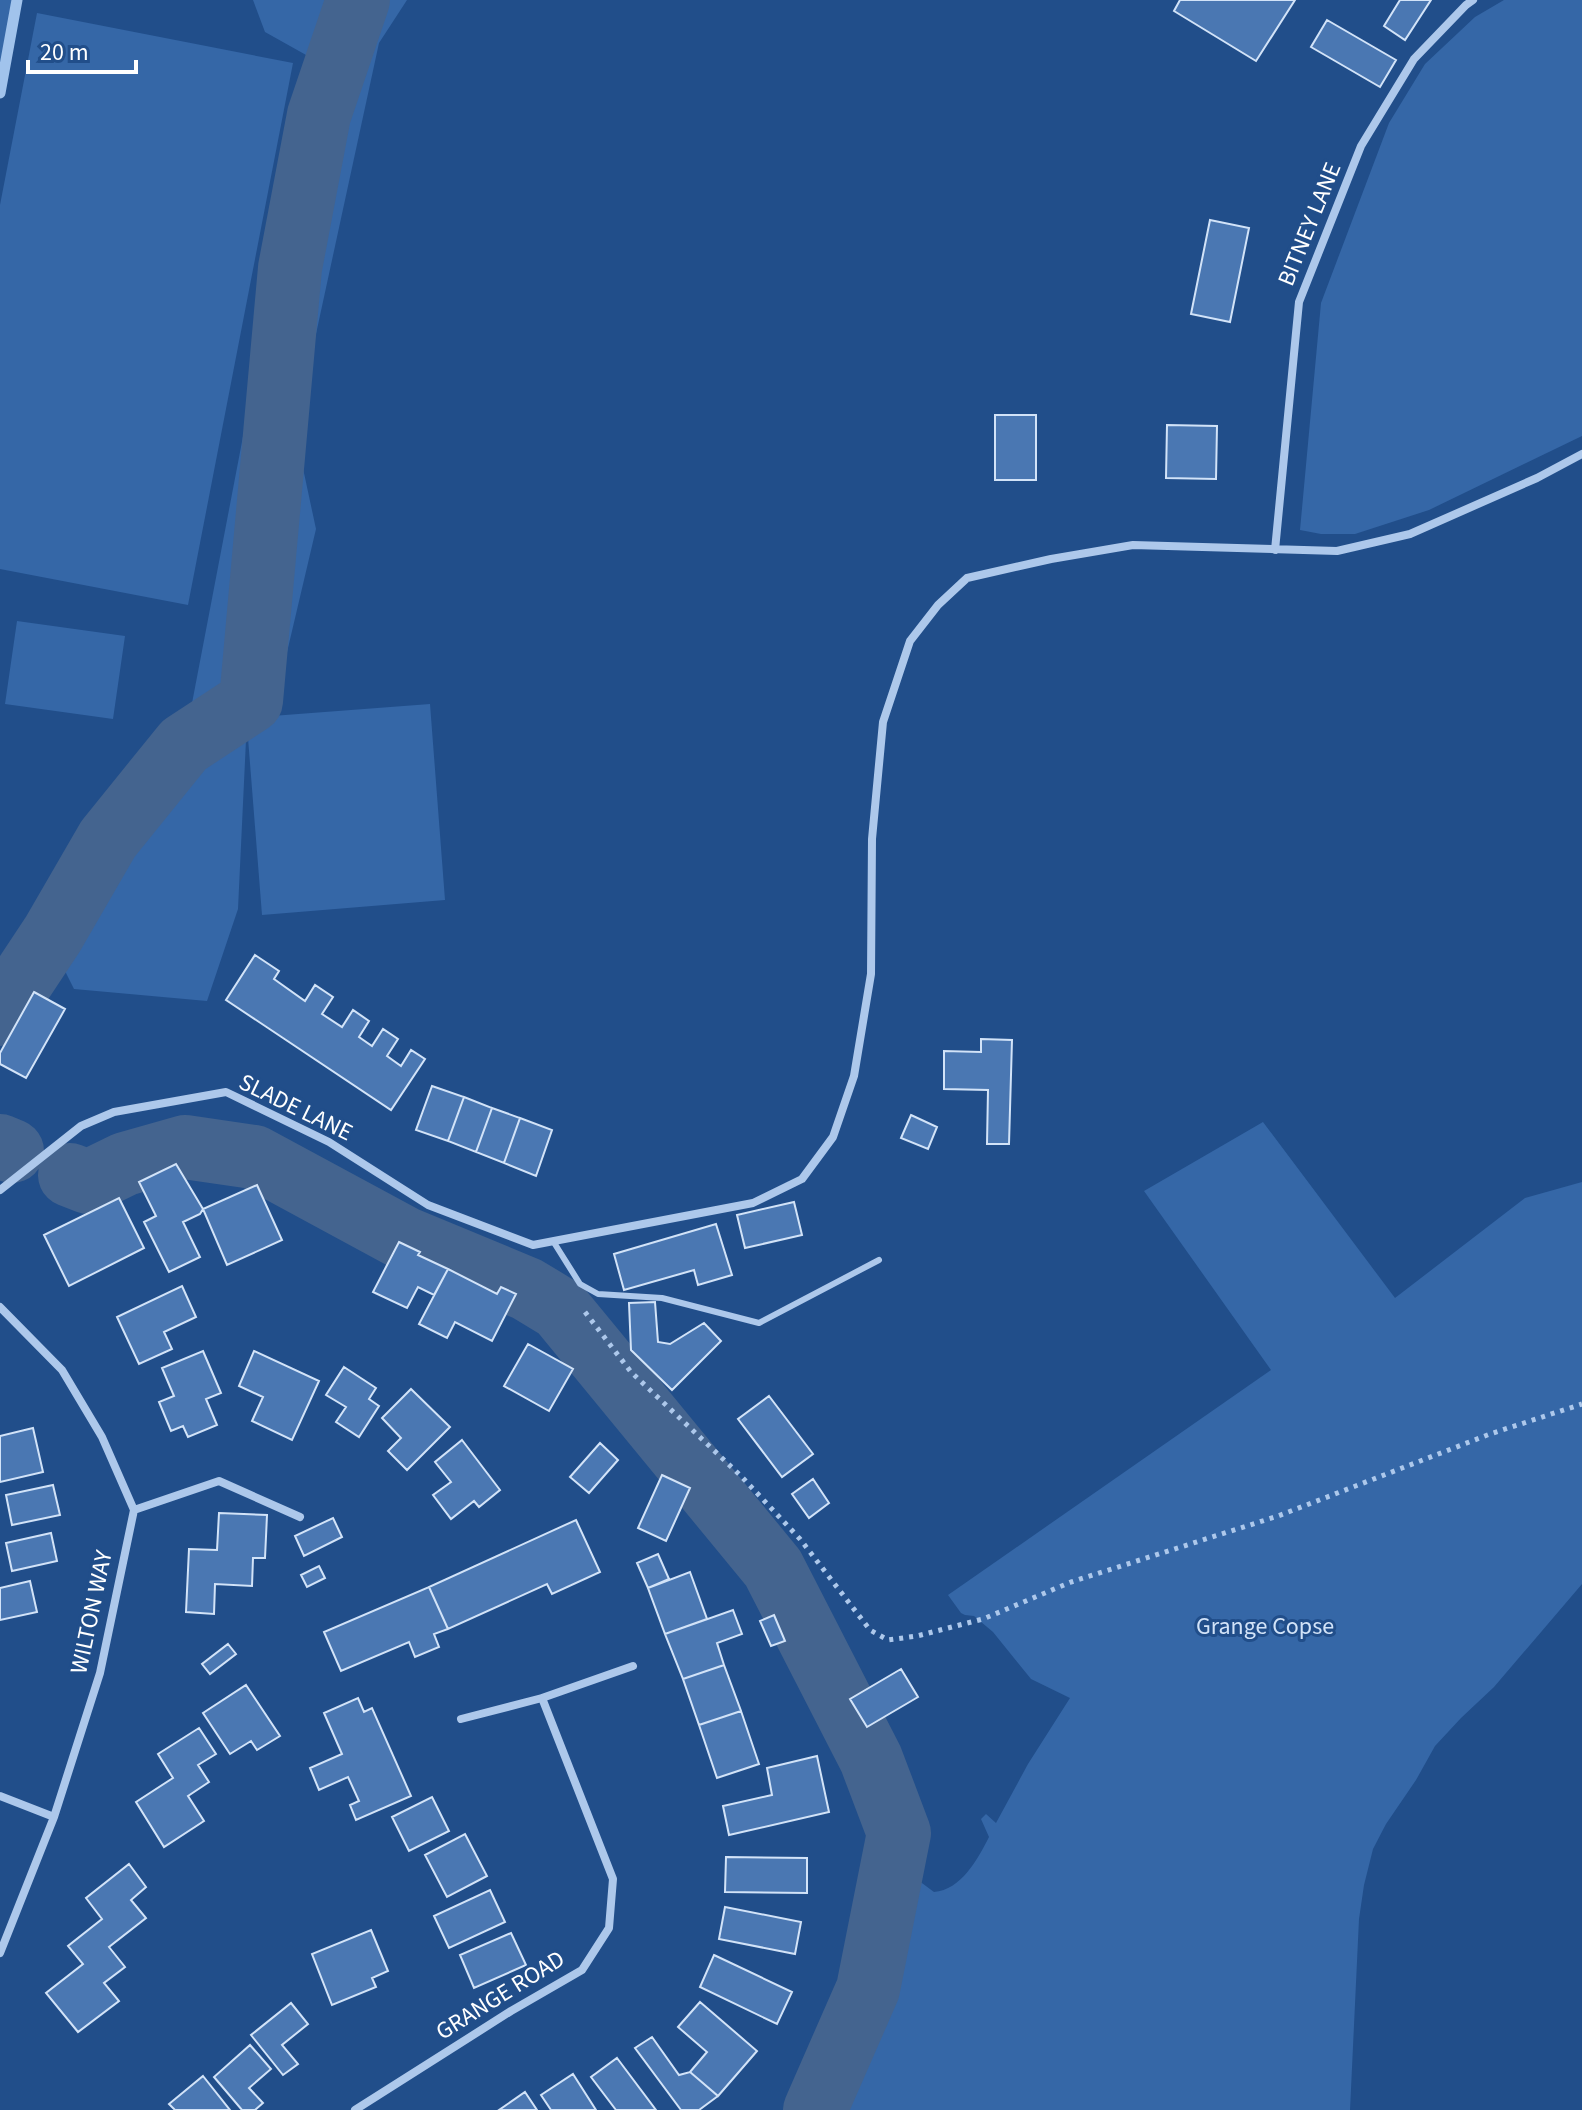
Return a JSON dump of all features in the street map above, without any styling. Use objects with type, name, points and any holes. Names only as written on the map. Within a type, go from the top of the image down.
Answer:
[{"type":"street","name":"BITNEY LANE","points":[[1275,550],[1299,302],[1361,146],[1414,59],[1473,0]]},
{"type":"street","points":[[553,1241],[753,1203],[802,1179],[833,1137],[854,1076],[871,974],[872,839],[883,722],[910,641],[938,605],[967,578],[1133,545],[1337,551],[1410,534],[1537,478],[1582,454]]},
{"type":"street","name":"SLADE LANE","points":[[0,1190],[81,1126],[114,1112],[226,1092],[329,1142],[428,1205],[533,1245],[553,1241]]},
{"type":"street","points":[[0,1307],[62,1370],[102,1437],[134,1510],[219,1481],[300,1517]]},
{"type":"street","name":"WILTON WAY","points":[[0,1953],[54,1817],[100,1673],[134,1510]]},
{"type":"street","points":[[461,1719],[542,1698],[633,1666]]},
{"type":"street","name":"GRANGE ROAD","points":[[355,2110],[582,1970],[609,1928],[613,1879],[542,1698]]},
{"type":"street","points":[[0,1796],[54,1817]]},
{"type":"lane","points":[[553,1241],[580,1284],[598,1294],[662,1298],[759,1323],[879,1260]]},
{"type":"path","points":[[577,1302],[631,1372],[741,1476],[800,1539],[870,1630],[888,1640],[983,1619],[1071,1582],[1278,1516],[1490,1434],[1582,1404]]},
{"type":"green space","points":[[0,0],[17,0],[0,93]]},
{"type":"green space","points":[[253,0],[407,0],[379,43],[295,431],[316,529],[272,716],[430,704],[445,900],[262,915],[248,738],[238,909],[207,1001],[74,989],[57,955],[53,934],[108,839],[184,745],[315,60],[265,32]]},
{"type":"green space","points":[[1504,0],[1582,0],[1582,436],[1429,510],[1355,534],[1321,534],[1300,530],[1321,303],[1389,123],[1425,64],[1475,17]]},
{"type":"green space","points":[[37,13],[293,63],[188,605],[0,569],[0,205]]},
{"type":"green space","points":[[17,621],[125,636],[113,719],[5,704]]},
{"type":"green space","name":"Grange Copse","points":[[1263,1122],[1395,1298],[1525,1198],[1582,1182],[1582,1584],[1494,1687],[1435,1746],[1373,1849],[1359,1919],[1350,2110],[823,2110],[837,2086],[851,2050],[899,1866],[934,1892],[960,1880],[974,1864],[989,1837],[981,1819],[986,1814],[996,1823],[1028,1764],[1070,1698],[1031,1679],[993,1632],[974,1616],[961,1613],[948,1595],[1271,1370],[1144,1191]]},
{"type":"building","points":[[1180,0],[1295,0],[1256,61],[1174,11]]},
{"type":"building","points":[[1400,0],[1431,0],[1405,40],[1384,26]]},
{"type":"building","points":[[1327,20],[1396,60],[1380,87],[1311,47]]},
{"type":"building","points":[[1210,220],[1249,228],[1230,322],[1191,314]]},
{"type":"building","points":[[995,415],[1036,415],[1036,480],[995,480]]},
{"type":"building","points":[[1167,425],[1217,426],[1216,479],[1166,478]]},
{"type":"building","points":[[255,955],[279,971],[274,979],[305,1001],[315,985],[333,997],[322,1014],[342,1027],[353,1010],[369,1021],[359,1037],[372,1046],[383,1029],[398,1039],[387,1056],[401,1066],[411,1050],[425,1059],[391,1110],[226,1000]]},
{"type":"building","points":[[34,992],[65,1009],[26,1078],[0,1064],[0,1053]]},
{"type":"building","points":[[981,1039],[1012,1040],[1009,1144],[987,1144],[988,1090],[944,1089],[944,1051],[981,1052]]},
{"type":"building","points":[[432,1086],[464,1097],[448,1141],[416,1130]]},
{"type":"building","points":[[464,1097],[492,1108],[476,1152],[448,1141]]},
{"type":"building","points":[[492,1108],[520,1118],[504,1163],[476,1152]]},
{"type":"building","points":[[911,1115],[937,1127],[928,1149],[901,1138]]},
{"type":"building","points":[[520,1118],[552,1130],[536,1176],[504,1163]]},
{"type":"building","points":[[176,1164],[203,1209],[200,1214],[183,1222],[200,1257],[169,1272],[144,1222],[156,1216],[139,1182]]},
{"type":"building","points":[[257,1185],[282,1240],[227,1265],[203,1209]]},
{"type":"building","points":[[119,1198],[144,1248],[69,1286],[44,1235]]},
{"type":"building","points":[[794,1202],[802,1235],[745,1248],[737,1215]]},
{"type":"building","points":[[716,1224],[732,1275],[698,1285],[694,1270],[624,1290],[614,1254]]},
{"type":"building","points":[[399,1242],[448,1269],[434,1295],[418,1287],[407,1308],[373,1292]]},
{"type":"building","points":[[448,1269],[497,1294],[501,1287],[516,1294],[492,1341],[455,1322],[447,1338],[419,1324]]},
{"type":"building","points":[[182,1286],[196,1317],[164,1332],[172,1349],[139,1364],[117,1317]]},
{"type":"building","points":[[655,1302],[658,1342],[670,1344],[704,1323],[721,1341],[672,1390],[631,1350],[629,1303]]},
{"type":"building","points":[[528,1344],[573,1369],[549,1411],[504,1386]]},
{"type":"building","points":[[203,1351],[221,1393],[206,1399],[217,1425],[188,1437],[183,1426],[171,1431],[159,1402],[174,1396],[162,1368]]},
{"type":"building","points":[[254,1351],[319,1381],[292,1440],[252,1421],[263,1397],[239,1386]]},
{"type":"building","points":[[344,1367],[376,1388],[369,1399],[379,1406],[359,1437],[336,1422],[346,1407],[326,1395]]},
{"type":"building","points":[[411,1389],[450,1427],[407,1470],[388,1451],[401,1438],[382,1418]]},
{"type":"building","points":[[769,1396],[813,1454],[782,1477],[738,1419]]},
{"type":"building","points":[[33,1428],[43,1472],[0,1482],[0,1436]]},
{"type":"building","points":[[462,1440],[500,1490],[479,1507],[474,1501],[451,1519],[433,1495],[451,1482],[435,1462]]},
{"type":"building","points":[[600,1443],[618,1460],[589,1493],[570,1477]]},
{"type":"building","points":[[662,1475],[690,1488],[666,1541],[638,1528]]},
{"type":"building","points":[[813,1479],[829,1503],[809,1518],[792,1494]]},
{"type":"building","points":[[53,1485],[60,1515],[12,1525],[6,1495]]},
{"type":"building","points":[[219,1513],[267,1515],[265,1558],[253,1558],[252,1586],[215,1584],[214,1614],[186,1612],[189,1549],[217,1550]]},
{"type":"building","points":[[333,1518],[342,1537],[304,1556],[295,1536]]},
{"type":"building","points":[[576,1520],[600,1572],[552,1594],[547,1584],[448,1629],[429,1587]]},
{"type":"building","points":[[51,1533],[57,1561],[12,1571],[6,1543]]},
{"type":"building","points":[[658,1554],[669,1579],[648,1588],[637,1563]]},
{"type":"building","points":[[319,1566],[325,1578],[307,1587],[301,1575]]},
{"type":"building","points":[[690,1572],[707,1619],[665,1634],[648,1588]]},
{"type":"building","points":[[30,1581],[37,1612],[0,1620],[0,1588]]},
{"type":"building","points":[[429,1587],[448,1629],[434,1634],[439,1647],[415,1657],[409,1642],[341,1671],[324,1632]]},
{"type":"building","points":[[733,1610],[742,1634],[717,1643],[724,1665],[683,1679],[665,1634]]},
{"type":"building","points":[[774,1615],[785,1641],[771,1646],[760,1621]]},
{"type":"building","points":[[228,1644],[236,1654],[210,1674],[202,1664]]},
{"type":"building","points":[[724,1665],[741,1711],[699,1725],[683,1679]]},
{"type":"building","points":[[901,1669],[918,1697],[867,1727],[850,1699]]},
{"type":"building","points":[[246,1685],[280,1736],[257,1750],[251,1741],[230,1754],[203,1713]]},
{"type":"building","points":[[358,1698],[364,1712],[372,1708],[411,1796],[356,1820],[350,1805],[359,1801],[348,1777],[319,1790],[310,1768],[342,1754],[324,1713]]},
{"type":"building","points":[[741,1711],[759,1764],[717,1778],[699,1725]]},
{"type":"building","points":[[199,1728],[216,1754],[198,1765],[209,1782],[188,1796],[204,1821],[164,1847],[136,1802],[173,1778],[158,1754]]},
{"type":"building","points":[[817,1756],[829,1812],[729,1835],[723,1806],[772,1795],[767,1768]]},
{"type":"building","points":[[432,1797],[449,1831],[409,1851],[392,1817]]},
{"type":"building","points":[[465,1834],[487,1876],[447,1897],[425,1855]]},
{"type":"building","points":[[726,1857],[807,1858],[807,1893],[725,1892]]},
{"type":"building","points":[[129,1864],[146,1887],[131,1900],[146,1918],[109,1947],[125,1967],[104,1983],[119,2001],[78,2032],[46,1993],[83,1964],[68,1946],[102,1919],[86,1898]]},
{"type":"building","points":[[490,1890],[505,1922],[449,1948],[434,1916]]},
{"type":"building","points":[[725,1907],[801,1922],[795,1954],[719,1939]]},
{"type":"building","points":[[371,1930],[388,1971],[372,1978],[376,1987],[332,2005],[312,1954]]},
{"type":"building","points":[[511,1933],[526,1965],[474,1988],[460,1955]]},
{"type":"building","points":[[714,1955],[792,1992],[777,2024],[700,1987]]},
{"type":"building","points":[[700,2002],[757,2051],[718,2096],[690,2072],[707,2052],[678,2027]]},
{"type":"building","points":[[291,2003],[308,2024],[282,2045],[298,2064],[283,2075],[251,2035]]},
{"type":"building","points":[[652,2037],[679,2075],[690,2072],[718,2096],[699,2110],[681,2110],[635,2048]]},
{"type":"building","points":[[250,2045],[271,2069],[249,2088],[263,2103],[255,2110],[242,2110],[214,2077]]},
{"type":"building","points":[[617,2058],[656,2110],[616,2110],[591,2077]]},
{"type":"building","points":[[573,2074],[596,2110],[551,2110],[541,2095]]},
{"type":"building","points":[[203,2076],[230,2110],[175,2110],[169,2104]]},
{"type":"building","points":[[525,2092],[537,2110],[499,2110]]},
{"type":"waterway","points":[[0,93],[17,0]]},
{"type":"waterway","points":[[0,1014],[53,934],[108,839],[184,745],[251,701],[290,268],[319,115],[358,0]]},
{"type":"waterway","points":[[0,1146],[12,1151]]},
{"type":"waterway","points":[[70,1175],[88,1182],[125,1164],[185,1147],[254,1157],[404,1238],[527,1289],[560,1309],[773,1568],[871,1759],[899,1833],[868,1989],[815,2110]]}]
